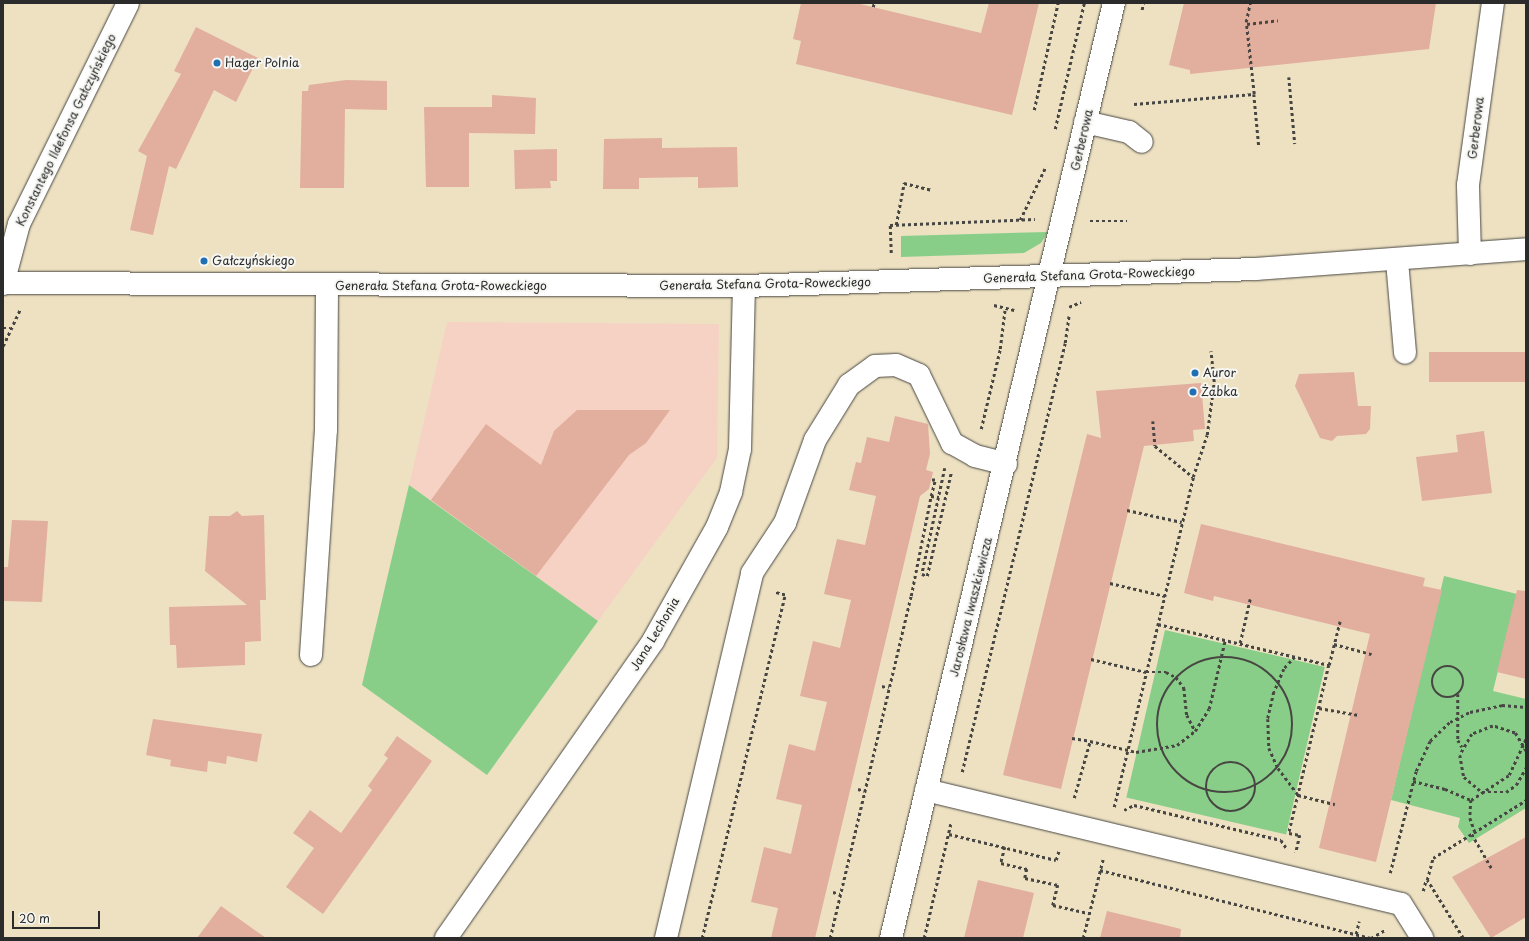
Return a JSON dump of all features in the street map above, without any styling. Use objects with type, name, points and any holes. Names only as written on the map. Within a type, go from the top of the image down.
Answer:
[{"type":"street","name":"Konstantego Ildefonsa Gałczyńskiego","points":[[3,283],[18,224],[128,3]]},
{"type":"street","name":"Gerberowa","points":[[1050,276],[1114,3]]},
{"type":"street","name":"Gerberowa","points":[[1470,254],[1468,185],[1493,3]]},
{"type":"street","points":[[1086,122],[1129,132],[1142,142]]},
{"type":"street","name":"Generała Stefana Grota-Roweckiego","points":[[3,283],[744,286],[1050,276],[1396,261],[1526,249]]},
{"type":"street","points":[[1396,261],[1405,353]]},
{"type":"street","name":"Jarosława Iwaszkiewicza","points":[[891,938],[1050,276]]},
{"type":"street","points":[[311,655],[326,430],[327,285]]},
{"type":"street","name":"Jana Lechonia","points":[[446,938],[653,641],[717,527],[731,492],[740,450],[744,286]]},
{"type":"street","points":[[666,938],[752,573],[785,523],[815,440],[849,385],[876,366],[896,365],[919,375],[952,443],[975,456],[1006,464]]},
{"type":"street","points":[[926,790],[956,795],[1400,904],[1422,938]]},
{"type":"path","points":[[873,7],[874,3]]},
{"type":"path","points":[[1034,110],[1058,3]]},
{"type":"path","points":[[1250,3],[1247,24],[1259,147]]},
{"type":"path","points":[[1247,24],[1278,20]]},
{"type":"path","points":[[1289,77],[1295,144]]},
{"type":"path","points":[[1125,105],[1254,94]]},
{"type":"path","points":[[1020,220],[1049,160]]},
{"type":"path","points":[[896,225],[904,183],[932,190]]},
{"type":"path","points":[[890,225],[1063,219]]},
{"type":"path","points":[[1090,221],[1127,221]]},
{"type":"path","points":[[924,938],[949,834],[956,795],[1065,343],[1070,307]]},
{"type":"path","points":[[947,462],[922,574],[927,576],[952,470],[971,474],[1000,349],[1005,310]]},
{"type":"path","points":[[3,328],[10,328]]},
{"type":"path","points":[[1211,351],[1214,382],[1207,435],[1193,477],[1114,810],[1120,811],[1134,806],[1281,840],[1299,860]]},
{"type":"path","points":[[1153,421],[1155,446],[1193,477]]},
{"type":"path","points":[[830,938],[889,688],[909,584],[935,480],[931,480]]},
{"type":"path","points":[[931,496],[939,497]]},
{"type":"path","points":[[1127,510],[1182,522]]},
{"type":"path","points":[[1110,584],[1165,596]]},
{"type":"path","points":[[702,938],[784,595],[748,586]]},
{"type":"path","points":[[1240,643],[1250,600]]},
{"type":"path","points":[[1295,857],[1300,835],[1289,833],[1340,621]]},
{"type":"path","points":[[1158,624],[1329,665]]},
{"type":"path","points":[[1072,738],[1128,750],[1178,745],[1196,731],[1209,709],[1225,640]]},
{"type":"path","points":[[1334,644],[1372,654]]},
{"type":"path","points":[[1207,792],[1209,775],[1222,764],[1230,762],[1248,768],[1256,786],[1248,805],[1239,810],[1219,808],[1207,792],[1181,778],[1160,748],[1157,713],[1163,695],[1176,678],[1202,660],[1220,657],[1251,662],[1278,681],[1292,713],[1293,732],[1289,750],[1278,768],[1256,786],[1234,793],[1207,792]]},
{"type":"path","points":[[1295,657],[1278,681],[1268,732],[1269,748],[1278,768],[1298,795],[1335,804]]},
{"type":"path","points":[[1091,659],[1146,672],[1166,672],[1176,678],[1184,688],[1187,715],[1196,731]]},
{"type":"path","points":[[1458,694],[1446,697],[1435,690],[1432,682],[1440,667],[1458,669],[1464,677],[1458,694],[1457,718],[1462,747],[1460,766],[1464,777],[1482,792],[1506,792],[1516,785],[1526,768]]},
{"type":"path","points":[[882,686],[889,688]]},
{"type":"path","points":[[1386,876],[1392,869],[1413,781],[1430,741],[1457,718],[1502,705],[1526,707]]},
{"type":"path","points":[[1319,708],[1357,715]]},
{"type":"path","points":[[1462,747],[1472,734],[1493,726],[1515,733],[1523,743],[1526,751]]},
{"type":"path","points":[[1471,800],[1509,776],[1526,739]]},
{"type":"path","points":[[1069,802],[1080,786],[1090,741]]},
{"type":"path","points":[[1413,781],[1445,788],[1471,800]]},
{"type":"path","points":[[858,789],[865,791]]},
{"type":"path","points":[[1471,800],[1470,818],[1475,832]]},
{"type":"path","points":[[1463,938],[1426,880],[1433,858],[1526,800]]},
{"type":"path","points":[[949,834],[1056,860],[1060,844]]},
{"type":"path","points":[[1472,834],[1492,868]]},
{"type":"path","points":[[1005,847],[1001,862],[1027,869],[1025,878],[1058,885],[1053,905],[1089,913]]},
{"type":"path","points":[[1100,870],[1372,938]]},
{"type":"path","points":[[1083,938],[1097,882]]},
{"type":"path","points":[[833,892],[840,894]]},
{"type":"shaded area","points":[[447,322],[719,324],[717,458],[598,621],[409,485]]},
{"type":"green space","points":[[1048,232],[1041,243],[1024,253],[901,257],[901,236]]},
{"type":"green space","points":[[409,485],[598,621],[487,775],[362,685]]},
{"type":"green space","points":[[1444,576],[1517,594],[1493,691],[1526,699],[1526,808],[1469,843],[1458,827],[1460,818],[1391,800]]},
{"type":"green space","points":[[1165,630],[1325,667],[1286,834],[1126,798]]},
{"type":"building","points":[[801,3],[856,3],[981,33],[989,3],[1039,3],[1012,115],[796,64],[801,41],[793,39]]},
{"type":"building","points":[[1184,3],[1436,3],[1429,49],[1190,74],[1190,70],[1169,65]]},
{"type":"building","points":[[196,27],[258,58],[236,102],[214,90],[176,169],[169,166],[153,235],[130,230],[147,156],[138,151],[181,74],[174,71]]},
{"type":"building","points":[[346,80],[387,81],[387,110],[345,109],[344,188],[300,188],[302,91],[308,91],[309,85]]},
{"type":"building","points":[[492,95],[536,98],[535,134],[469,133],[469,187],[426,187],[424,107],[492,107]]},
{"type":"building","points":[[662,138],[662,148],[737,147],[738,187],[698,188],[698,177],[639,178],[639,189],[603,189],[604,139]]},
{"type":"building","points":[[557,149],[557,181],[550,181],[551,188],[515,189],[514,150]]},
{"type":"building","points":[[1429,352],[1526,352],[1526,382],[1429,382]]},
{"type":"building","points":[[1354,372],[1358,406],[1371,406],[1370,429],[1366,434],[1337,436],[1332,441],[1320,438],[1295,386],[1299,374]]},
{"type":"building","points":[[1201,383],[1205,429],[1193,430],[1194,441],[1144,446],[1061,789],[1003,775],[1087,434],[1101,438],[1096,391]]},
{"type":"building","points":[[577,410],[670,410],[646,443],[629,455],[536,576],[431,500],[486,424],[541,465],[554,431]]},
{"type":"building","points":[[895,416],[928,424],[930,454],[926,470],[933,472],[929,489],[920,496],[815,938],[771,938],[778,908],[751,902],[764,847],[791,854],[802,805],[776,799],[789,744],[815,751],[827,702],[800,696],[813,641],[840,648],[851,600],[824,594],[837,539],[865,545],[876,496],[849,490],[856,462],[861,463],[867,437],[889,442]]},
{"type":"building","points":[[1484,431],[1492,493],[1422,501],[1416,457],[1458,452],[1456,435]]},
{"type":"building","points":[[237,511],[242,516],[264,515],[266,600],[260,600],[261,641],[245,642],[245,665],[177,668],[176,645],[170,645],[169,607],[247,605],[205,571],[209,516],[230,516]]},
{"type":"building","points":[[12,520],[48,521],[42,602],[3,601],[3,567],[8,567]]},
{"type":"building","points":[[1201,524],[1425,578],[1423,586],[1442,590],[1376,862],[1319,848],[1370,634],[1214,596],[1213,601],[1184,593]]},
{"type":"building","points":[[1517,590],[1526,591],[1526,679],[1497,672]]},
{"type":"building","points":[[153,719],[262,734],[257,762],[227,756],[226,764],[208,761],[207,772],[170,766],[171,760],[146,755]]},
{"type":"building","points":[[397,736],[432,761],[323,914],[286,887],[314,848],[293,833],[310,810],[341,833],[372,790],[368,786],[388,758],[384,755]]},
{"type":"building","points":[[1526,837],[1526,917],[1491,938],[1452,877]]},
{"type":"building","points":[[978,880],[1034,893],[1023,938],[964,938]]},
{"type":"building","points":[[221,906],[266,938],[197,938]]},
{"type":"building","points":[[1107,911],[1181,929],[1180,938],[1100,938]]},
{"type":"place","name":"Hager Polnia","points":[[217,63]]},
{"type":"place","name":"Gałczyńskiego","points":[[204,261]]},
{"type":"place","name":"Auror","points":[[1195,373]]},
{"type":"place","name":"Żabka","points":[[1193,392]]}]
